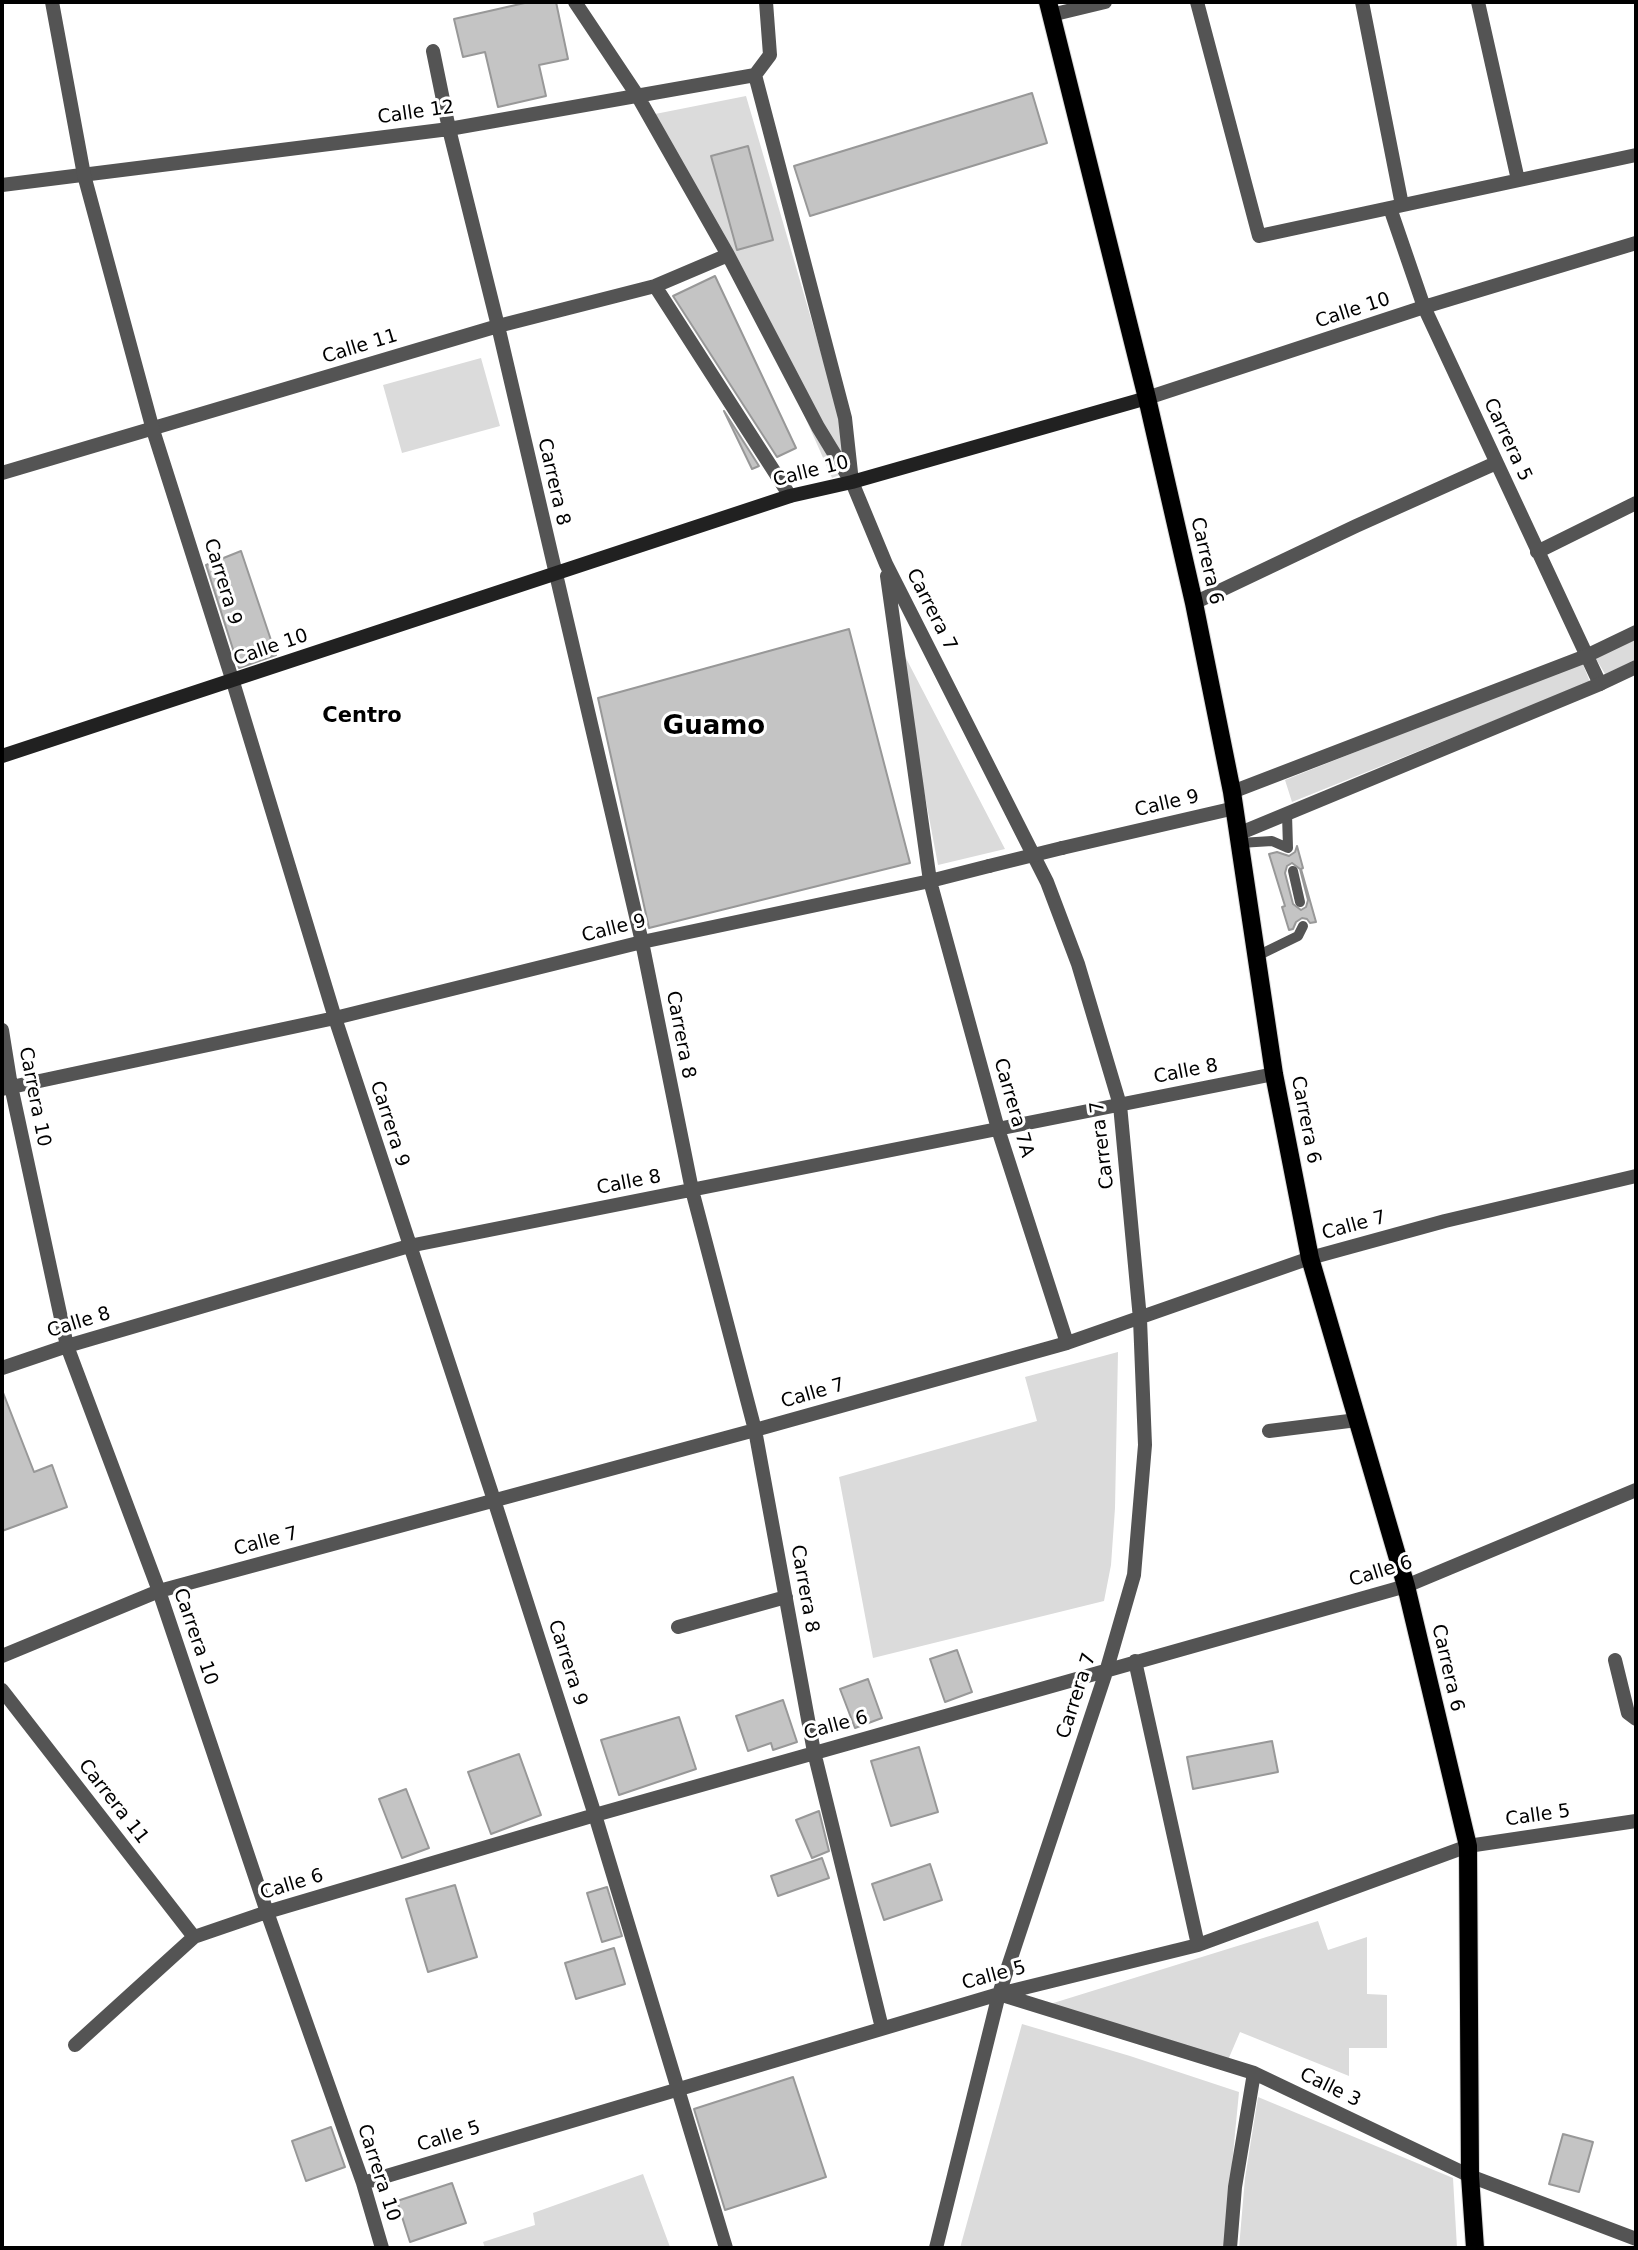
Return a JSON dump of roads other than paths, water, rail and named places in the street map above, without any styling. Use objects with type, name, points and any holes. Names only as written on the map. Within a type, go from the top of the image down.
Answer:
[{"type":"main road","name":"Carrera 6","points":[[1050,8],[1147,398],[1194,603],[1233,800],[1274,1074],[1310,1258],[1406,1587],[1468,1846],[1470,2176],[1475,2248]]},
{"type":"main road","name":"Calle 10","points":[[2,757],[790,496],[852,482],[1147,398]]},
{"type":"street","name":"Carrera 9","points":[[52,2],[84,175],[153,430],[335,1018],[595,1815],[726,2248]]},
{"type":"street","points":[[575,2],[636,95],[728,255],[818,427],[852,482]]},
{"type":"street","points":[[755,75],[770,55],[766,2]]},
{"type":"street","points":[[1197,2],[1259,236],[1636,155]]},
{"type":"street","name":"Carrera 5","points":[[1362,2],[1396,206],[1424,307],[1536,552],[1600,684]]},
{"type":"street","points":[[1478,2],[1518,180]]},
{"type":"street","points":[[1050,8],[1099,3]]},
{"type":"street","name":"Carrera 8","points":[[433,51],[449,129],[498,326],[642,942],[692,1190],[755,1430],[814,1752],[882,2028]]},
{"type":"street","name":"Calle 12","points":[[2,185],[449,129],[755,75]]},
{"type":"street","name":"Carrera 7","points":[[755,75],[845,418],[852,482],[886,564],[1048,882],[1078,964],[1120,1105],[1140,1319],[1144,1445],[1134,1575],[1106,1672],[999,1994],[936,2248]]},
{"type":"street","name":"Calle 10","points":[[1147,398],[1424,307],[1636,243]]},
{"type":"street","name":"Calle 11","points":[[2,473],[498,326],[655,286],[728,255]]},
{"type":"street","points":[[655,286],[790,496]]},
{"type":"street","points":[[1194,603],[1496,463]]},
{"type":"street","points":[[1536,552],[1636,503]]},
{"type":"street","name":"Carrera 7A","points":[[886,564],[930,881],[998,1129],[1067,1343]]},
{"type":"street","name":"Calle 9","points":[[6,1088],[335,1018],[642,942],[930,881],[1062,848],[1233,800],[1586,656],[1636,632]]},
{"type":"street","points":[[1239,838],[1287,814],[1636,667]]},
{"type":"street","name":"Carrera 10","points":[[2,1030],[6,1088],[68,1346],[159,1591],[267,1913],[363,2183],[382,2248]]},
{"type":"street","name":"Calle 8","points":[[2,1368],[68,1346],[409,1246],[1274,1074]]},
{"type":"street","name":"Calle 7","points":[[2,1656],[159,1591],[1067,1343],[1310,1258],[1445,1221],[1636,1176]]},
{"type":"street","points":[[1269,1431],[1357,1420]]},
{"type":"street","name":"Calle 6","points":[[75,2045],[194,1937],[595,1815],[1106,1672],[1135,1661],[1406,1587],[1636,1490]]},
{"type":"street","points":[[678,1627],[786,1597]]},
{"type":"street","points":[[1615,1660],[1628,1713],[1636,1719]]},
{"type":"street","points":[[1135,1661],[1198,1945]]},
{"type":"street","name":"Carrera 11","points":[[2,1690],[194,1937]]},
{"type":"street","name":"Calle 5","points":[[363,2183],[999,1994],[1198,1945],[1468,1846],[1636,1821]]},
{"type":"street","name":"Calle 3","points":[[999,1994],[1254,2073],[1470,2176],[1636,2239]]},
{"type":"street","points":[[1230,2248],[1235,2187],[1254,2073]]},
{"type":"lane","points":[[1239,838],[1272,841],[1288,848],[1287,814]]},
{"type":"lane","points":[[1293,871],[1300,902]]},
{"type":"lane","points":[[1257,956],[1298,936],[1303,926]]},
{"type":"district","name":"Centro","points":[[362,717]]},
{"type":"district","name":"Guamo","points":[[714,727]]}]
